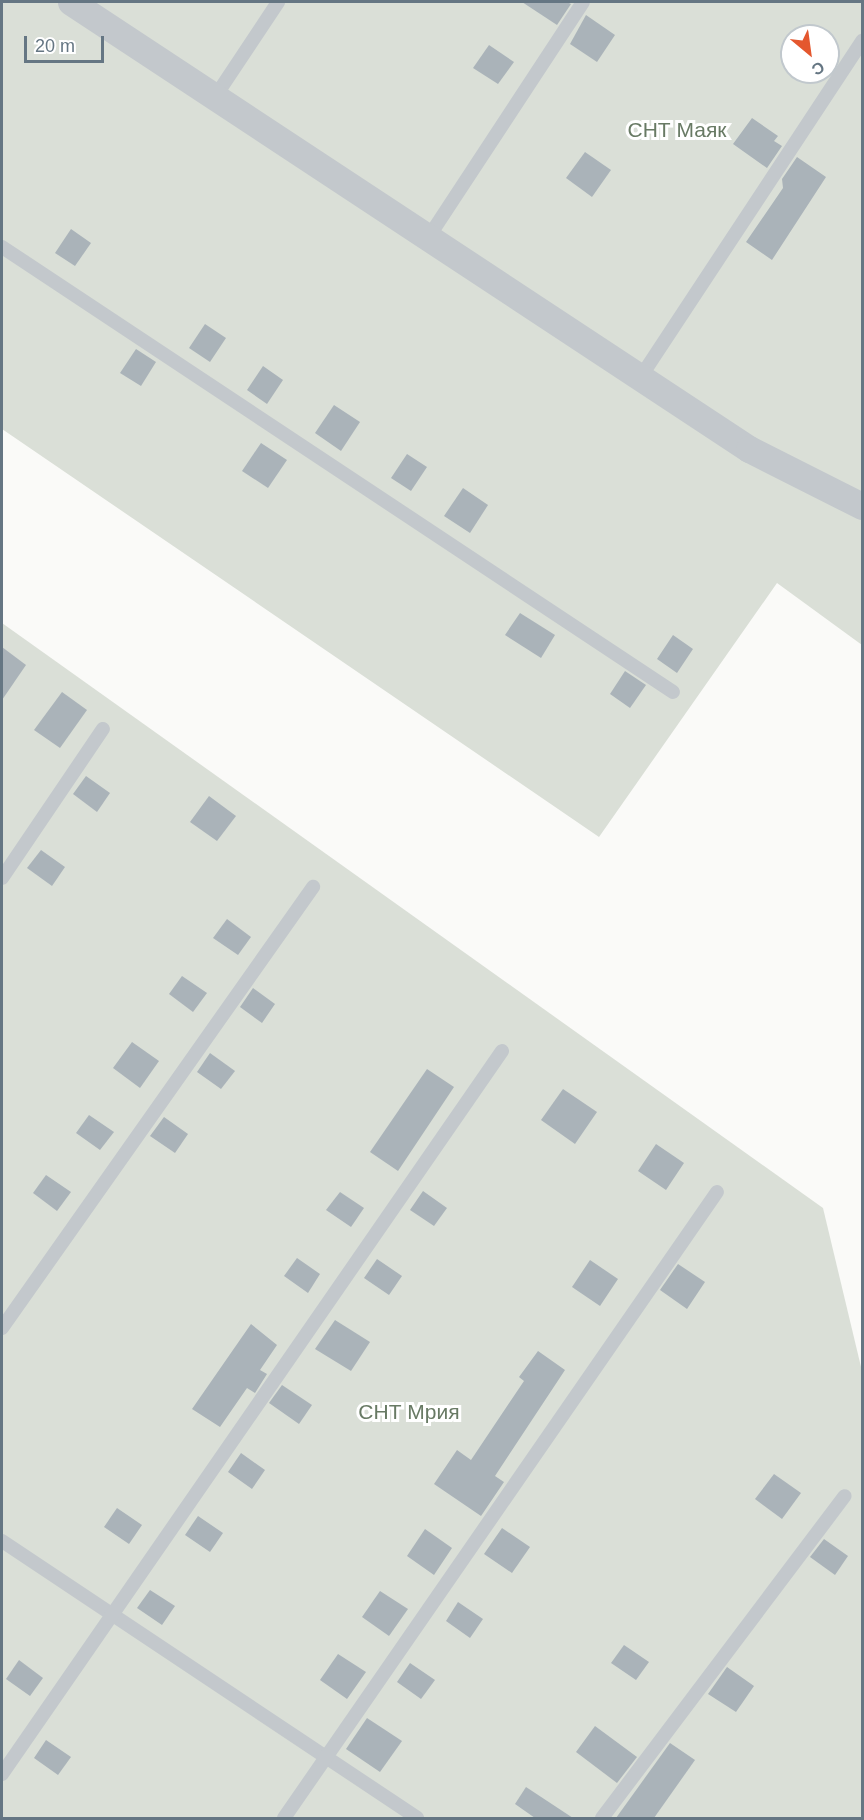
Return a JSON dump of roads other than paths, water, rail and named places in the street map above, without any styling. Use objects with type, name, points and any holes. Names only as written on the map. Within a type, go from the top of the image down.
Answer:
[{"type":"street","points":[[72,2],[749,449],[862,505]]},
{"type":"lane","points":[[215,97],[278,2]]},
{"type":"lane","points":[[428,238],[583,2]]},
{"type":"lane","points":[[640,378],[862,41]]},
{"type":"lane","points":[[2,247],[673,692]]},
{"type":"lane","points":[[2,878],[103,729]]},
{"type":"lane","points":[[2,1328],[313,887]]},
{"type":"lane","points":[[2,1774],[502,1051]]},
{"type":"lane","points":[[284,1818],[717,1192]]},
{"type":"lane","points":[[602,1818],[845,1496]]},
{"type":"lane","points":[[2,1541],[325,1759],[417,1818]]},
{"type":"park label","name":"СНТ Маяк","points":[[677,130]]},
{"type":"park label","name":"СНТ Мрия","points":[[409,1412]]}]
